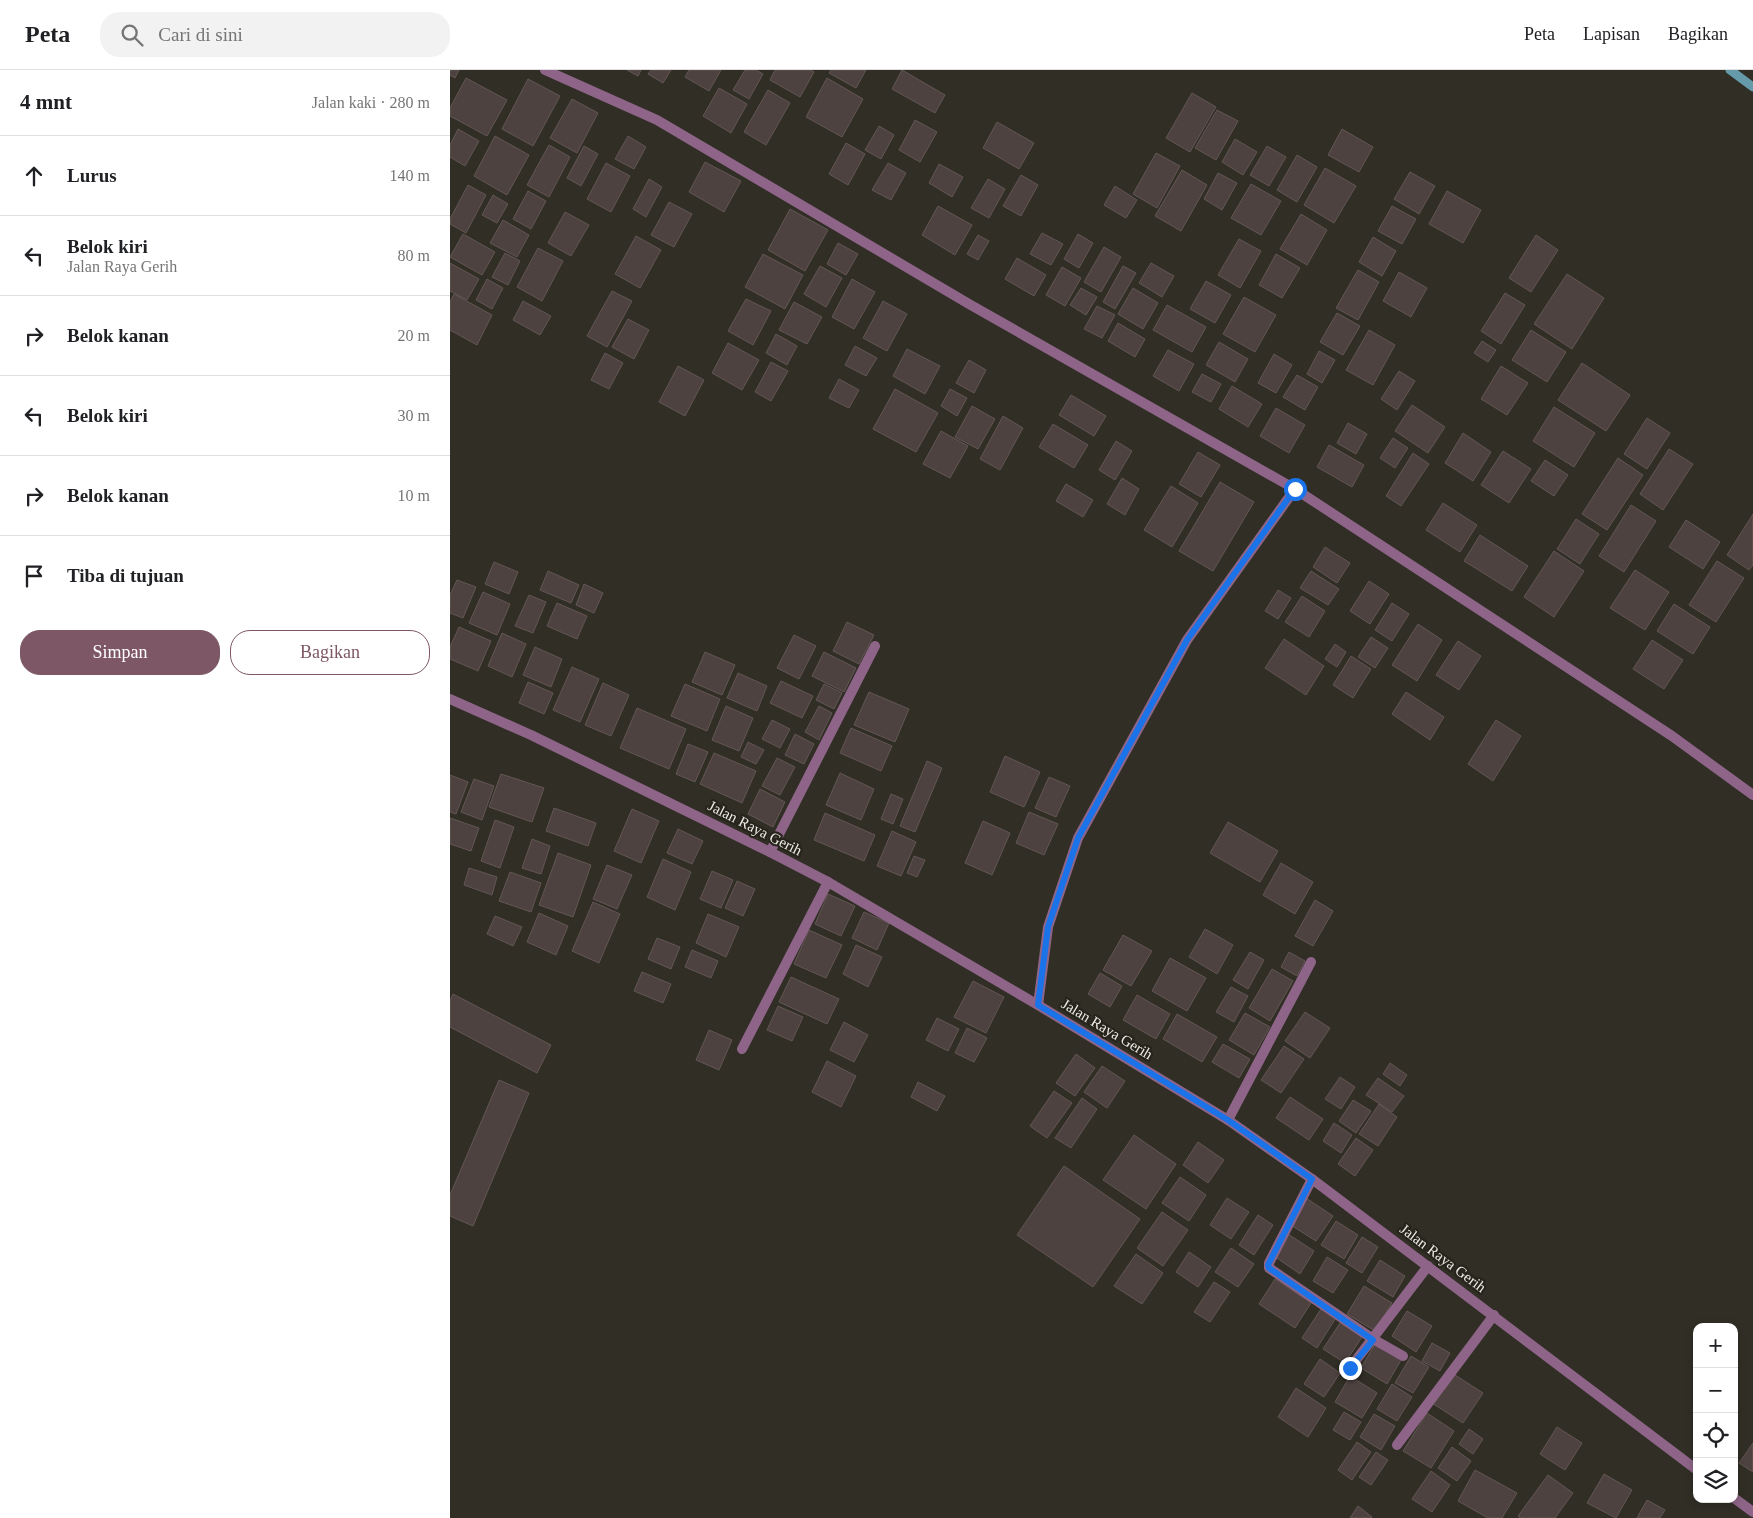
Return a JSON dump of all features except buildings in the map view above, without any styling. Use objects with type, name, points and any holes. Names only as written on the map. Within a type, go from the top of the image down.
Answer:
[{"type":"street","points":[[545,70],[657,120],[968,304],[1295,489],[1672,736],[1753,795]]},
{"type":"street","points":[[1038,1005],[1048,927],[1078,838],[1187,640],[1295,489]]},
{"type":"street","points":[[770,852],[875,646]]},
{"type":"street","name":"Jalan Raya Gerih","points":[[450,699],[531,735],[828,882],[1038,1005],[1228,1120],[1312,1179],[1693,1467]]},
{"type":"street","points":[[742,1049],[828,882]]},
{"type":"street","points":[[1228,1120],[1311,962]]},
{"type":"street","points":[[1312,1179],[1268,1263],[1269,1268],[1373,1340],[1403,1356]]},
{"type":"street","points":[[1350,1368],[1428,1266]]},
{"type":"street","points":[[1397,1445],[1494,1315]]},
{"type":"street","points":[[1738,1501],[1753,1512]]},
{"type":"waterway","points":[[1730,70],[1753,87]]},
{"type":"route","points":[[1295,489],[1187,640],[1078,838],[1048,927],[1038,1005],[1228,1120],[1312,1179],[1268,1265],[1269,1268],[1373,1340],[1350,1368]]}]
